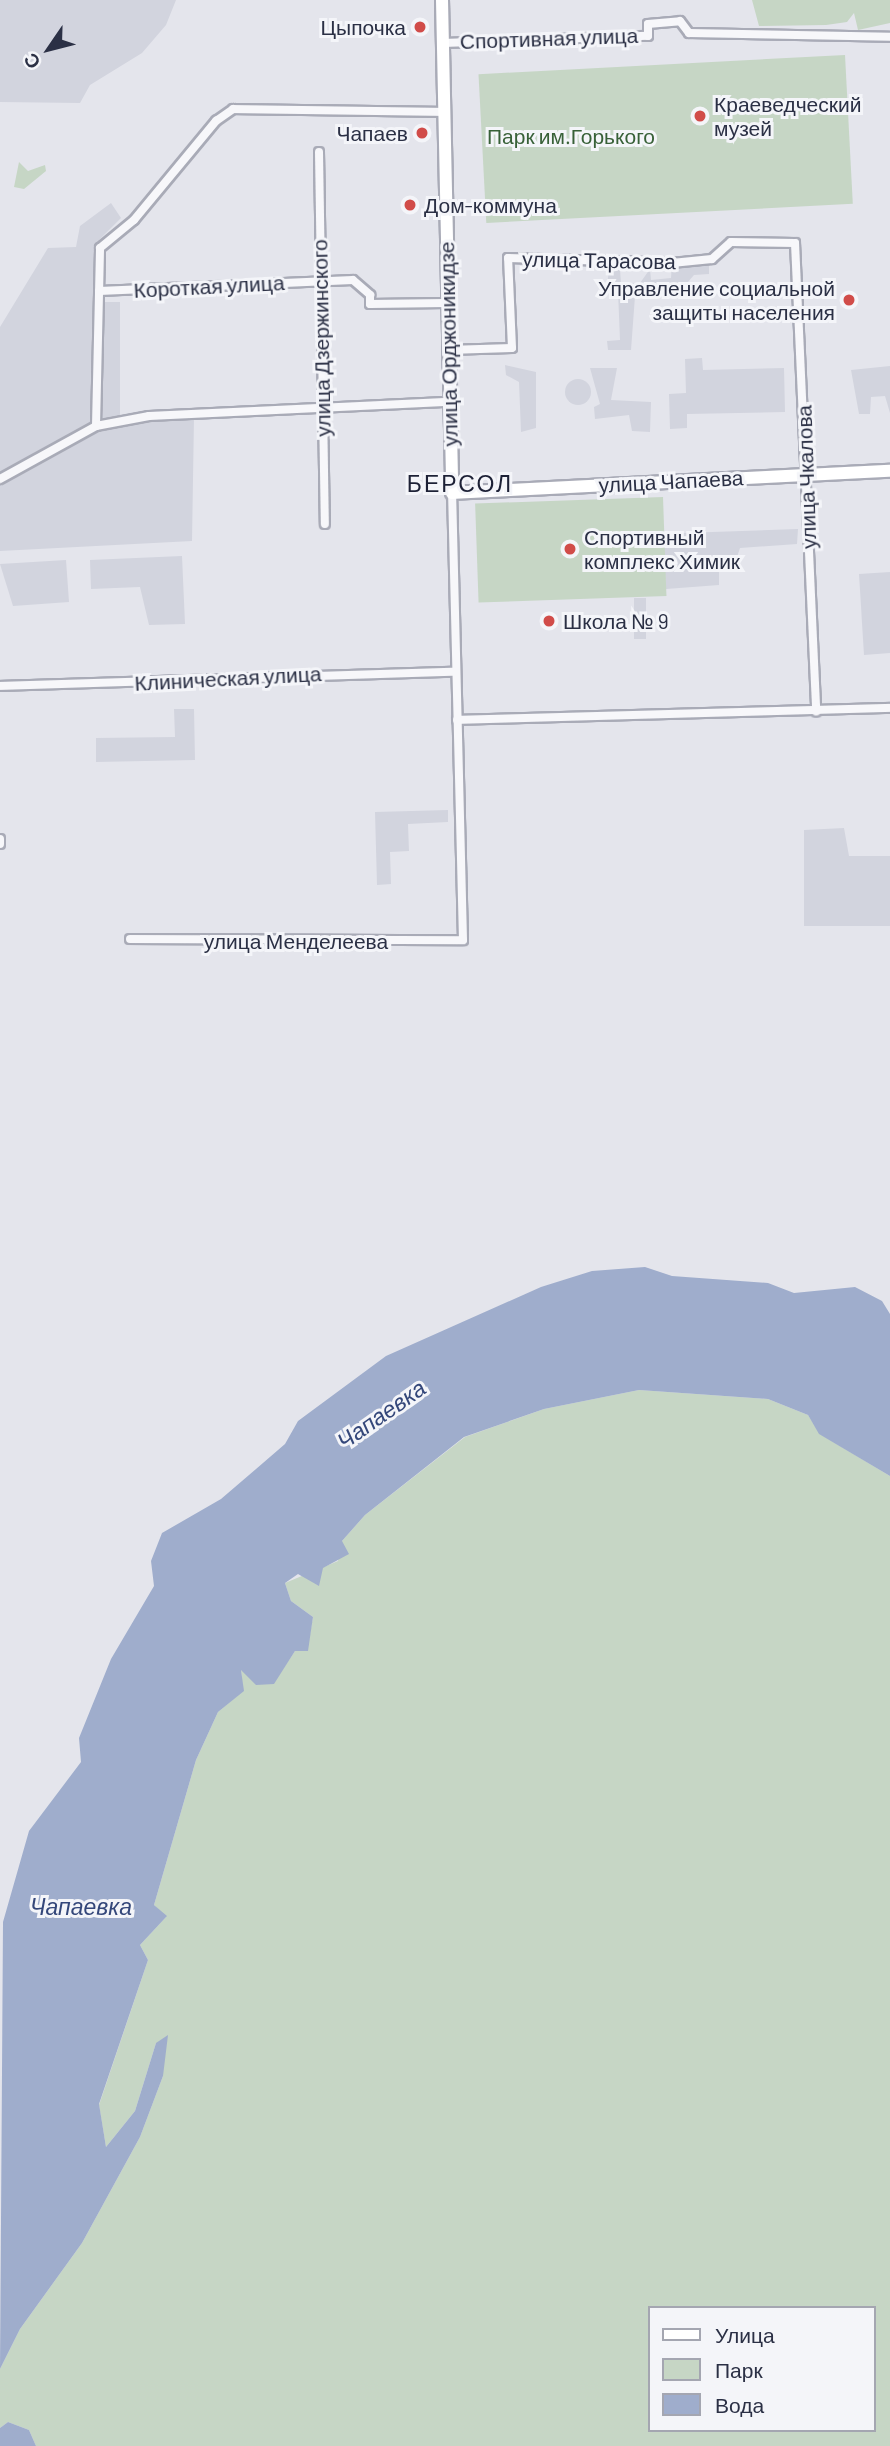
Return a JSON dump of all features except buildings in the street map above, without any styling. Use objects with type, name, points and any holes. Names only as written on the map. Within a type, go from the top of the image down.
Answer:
[{"type":"street","name":"улица Орджоникидзе","points":[[442,0],[446,303],[463,940]]},
{"type":"street","name":"Спортивная улица","points":[[443,43],[648,36],[648,24],[680,20],[690,33],[890,37]]},
{"type":"street","points":[[96,425],[100,248],[134,220],[233,109],[444,112]]},
{"type":"street","name":"улица Дзержинского","points":[[319,152],[320,406],[325,524]]},
{"type":"street","name":"улица Тарасова","points":[[448,350],[512,348],[508,258],[672,263],[712,259],[731,242],[795,243]]},
{"type":"street","name":"улица Чкалова","points":[[795,243],[816,712]]},
{"type":"street","name":"Короткая улица","points":[[99,291],[353,279],[370,295],[370,304],[446,303]]},
{"type":"street","points":[[0,479],[96,425],[149,416],[450,402]]},
{"type":"street","name":"улица Чапаева","points":[[452,493],[890,471]]},
{"type":"street","name":"Клиническая улица","points":[[0,687],[456,672]]},
{"type":"street","points":[[457,720],[890,708]]},
{"type":"street","name":"улица Менделеева","points":[[130,939],[463,940]]},
{"type":"shaded area","points":[[0,0],[176,0],[166,25],[142,53],[90,85],[80,103],[0,102]]},
{"type":"shaded area","points":[[111,203],[121,218],[99,240],[95,302],[120,302],[120,419],[194,417],[192,541],[0,551],[0,327],[48,248],[76,247],[80,226]]},
{"type":"shaded area","points":[[709,262],[709,274],[694,275],[680,291],[635,296],[631,350],[608,350],[607,341],[620,340],[618,291],[607,286],[609,269],[620,269],[621,284],[640,283],[650,269],[651,280],[671,278],[672,263]]},
{"type":"shaded area","points":[[702,358],[703,370],[784,368],[785,412],[687,414],[687,428],[670,429],[669,394],[686,393],[685,359]]},
{"type":"shaded area","points":[[505,365],[536,372],[536,428],[521,432],[519,382],[506,375]]},
{"type":"shaded area","points":[[890,366],[890,413],[885,396],[871,397],[870,414],[859,414],[851,370]]},
{"type":"shaded area","points":[[590,368],[617,368],[611,400],[651,402],[650,432],[632,431],[629,415],[595,419],[594,407],[600,404]]},
{"type":"shaded area","points":[[578,379],[587,383],[591,392],[587,401],[578,405],[569,401],[565,392],[569,383]]},
{"type":"shaded area","points":[[798,529],[797,544],[740,548],[736,560],[719,562],[719,585],[666,589],[663,544],[681,543],[683,533]]},
{"type":"shaded area","points":[[182,556],[185,624],[149,625],[140,587],[91,589],[90,560]]},
{"type":"shaded area","points":[[66,560],[69,602],[13,606],[0,564]]},
{"type":"shaded area","points":[[890,572],[890,653],[864,655],[859,574]]},
{"type":"shaded area","points":[[634,598],[646,598],[646,639],[634,639]]},
{"type":"shaded area","points":[[174,709],[194,709],[195,760],[96,762],[96,738],[175,737]]},
{"type":"shaded area","points":[[448,810],[448,822],[408,824],[409,851],[390,852],[391,884],[377,885],[375,812]]},
{"type":"shaded area","points":[[844,828],[849,856],[890,856],[890,926],[804,926],[804,830]]},
{"type":"green space","points":[[752,0],[890,0],[890,23],[858,30],[854,13],[847,22],[826,25],[759,26]]},
{"type":"green space","name":"Парк им.Горького","points":[[845,55],[853,204],[486,223],[479,74]]},
{"type":"green space","points":[[19,162],[28,171],[45,165],[46,171],[24,189],[14,187]]},
{"type":"green space","name":"Спортивный комплекс Химик","points":[[663,497],[666,596],[479,603],[475,504]]},
{"type":"green space","points":[[639,1390],[768,1399],[808,1415],[820,1434],[890,1476],[890,2446],[36,2446],[29,2430],[8,2422],[0,2428],[0,2369],[20,2329],[82,2243],[140,2137],[163,2076],[156,2043],[135,2111],[106,2147],[99,2105],[148,1960],[140,1945],[166,1917],[154,1905],[196,1760],[218,1712],[243,1691],[241,1670],[273,1684],[295,1651],[307,1651],[313,1617],[291,1601],[285,1583],[338,1561],[342,1541],[365,1515],[465,1437],[544,1409]]},
{"type":"water","name":"Чапаевка","points":[[645,1267],[672,1276],[768,1283],[794,1293],[855,1287],[882,1301],[890,1314],[890,1476],[819,1434],[808,1415],[768,1399],[639,1390],[544,1409],[464,1437],[365,1515],[342,1541],[349,1554],[323,1568],[319,1586],[298,1574],[285,1583],[291,1601],[313,1617],[308,1651],[295,1651],[274,1684],[256,1685],[241,1670],[244,1691],[218,1712],[196,1760],[154,1905],[167,1916],[140,1945],[148,1960],[99,2104],[106,2147],[135,2111],[156,2043],[168,2035],[163,2076],[140,2137],[82,2243],[20,2329],[0,2369],[3,1922],[29,1831],[81,1762],[79,1738],[111,1659],[154,1586],[151,1561],[162,1533],[221,1499],[285,1444],[298,1421],[386,1356],[541,1287],[592,1271]]},
{"type":"water","points":[[8,2422],[29,2430],[36,2446],[0,2446],[0,2428]]},
{"type":"place","name":"Цыпочка","points":[[420,27]]},
{"type":"place","name":"Краеведческий музей","points":[[700,116]]},
{"type":"place","name":"Чапаев","points":[[422,133]]},
{"type":"place","name":"Дом-коммуна","points":[[410,205]]},
{"type":"place","name":"Управление социальной защиты населения","points":[[849,300]]},
{"type":"place","name":"Спортивный комплекс Химик","points":[[570,549]]},
{"type":"place","name":"Школа № 9","points":[[549,621]]},
{"type":"district","name":"БЕРСОЛ","points":[[460,483]]}]
